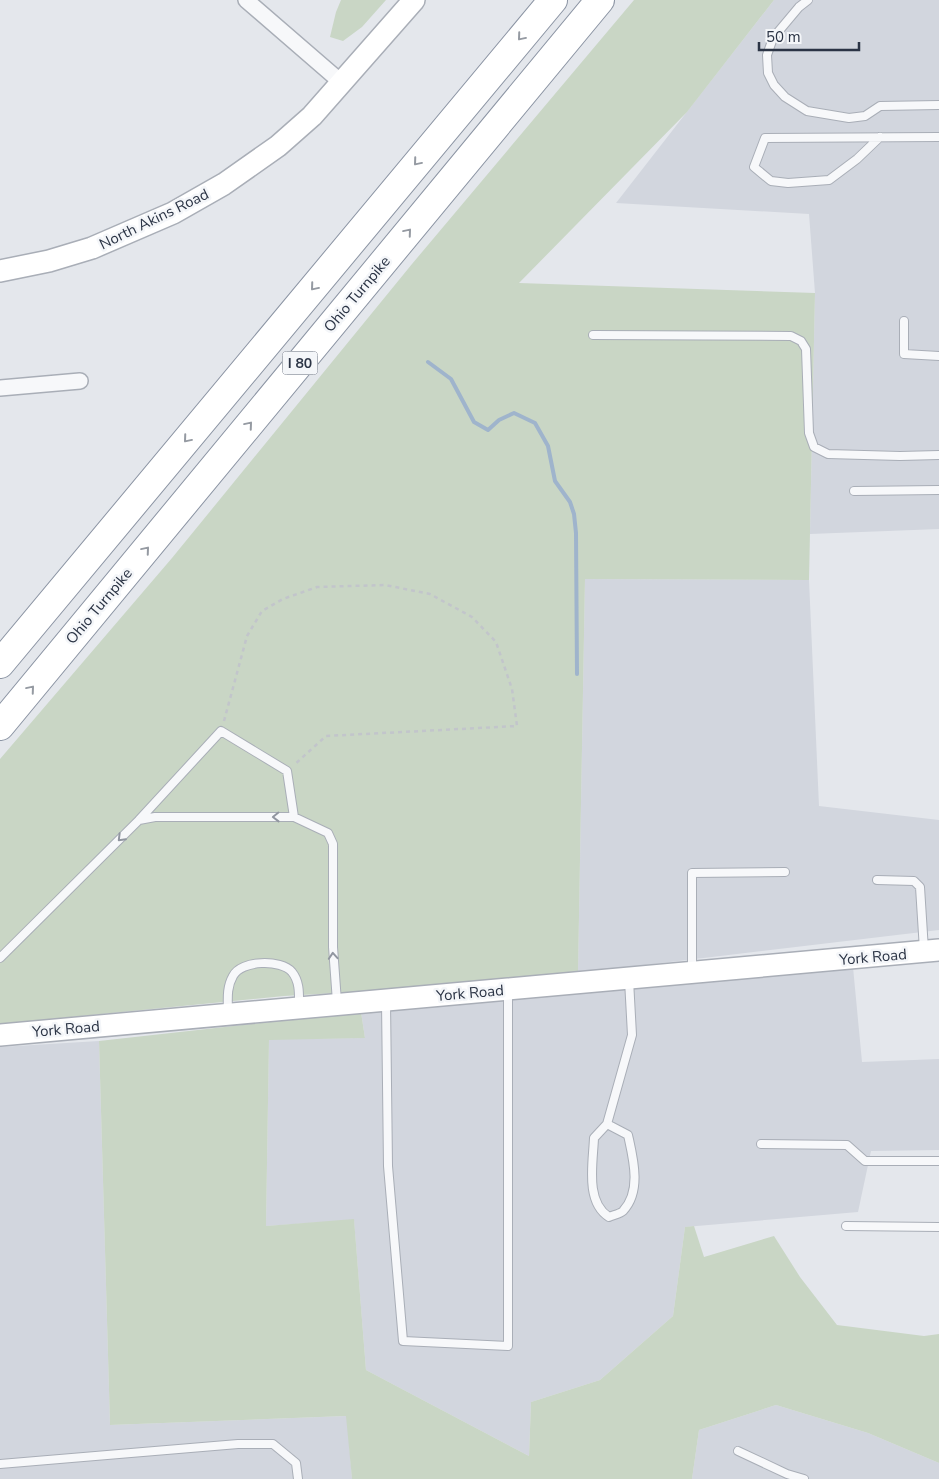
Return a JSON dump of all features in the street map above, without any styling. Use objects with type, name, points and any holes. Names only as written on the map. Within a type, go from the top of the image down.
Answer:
[{"type":"highway","name":"I 80","points":[[0,664],[552,0]]},
{"type":"highway","name":"Ohio Turnpike","points":[[0,726],[600,0]]},
{"type":"street","points":[[246,0],[342,83]]},
{"type":"street","name":"North Akins Road","points":[[0,271],[49,261],[92,248],[173,213],[224,184],[278,146],[312,116],[414,0]]},
{"type":"street","points":[[1,389],[80,381]]},
{"type":"street","name":"York Road","points":[[0,1034],[932,951]]},
{"type":"lane","points":[[808,0],[799,6],[773,38],[767,55],[768,73],[774,85],[785,96],[807,111],[849,118],[865,116],[880,106],[939,105]]},
{"type":"lane","points":[[880,137],[829,180],[788,183],[771,181],[754,167],[765,138],[880,137],[939,137]]},
{"type":"lane","points":[[904,321],[904,354],[939,356]]},
{"type":"lane","points":[[593,335],[791,336],[801,341],[806,349],[809,433],[814,447],[828,454],[939,455]]},
{"type":"lane","points":[[854,491],[939,490]]},
{"type":"lane","points":[[0,958],[139,820],[221,731],[287,771],[294,817]]},
{"type":"lane","points":[[139,820],[155,817],[294,817],[328,833],[333,844],[333,947],[337,1004]]},
{"type":"lane","points":[[692,973],[692,873],[785,872]]},
{"type":"lane","points":[[877,880],[914,881],[920,887],[932,951]]},
{"type":"lane","points":[[228,1014],[228,986],[234,974],[244,965],[281,964],[291,971],[299,984],[300,1008]]},
{"type":"lane","points":[[607,1124],[628,1135],[635,1169],[632,1196],[622,1212],[609,1217],[600,1211],[594,1196],[594,1138],[607,1124],[632,1035],[629,978]]},
{"type":"lane","points":[[386,1000],[388,1166],[403,1341],[508,1346],[508,989]]},
{"type":"lane","points":[[760,1144],[847,1145],[865,1161],[939,1161]]},
{"type":"lane","points":[[846,1226],[939,1227]]},
{"type":"lane","points":[[0,1464],[238,1444],[273,1444],[296,1463],[298,1479]]},
{"type":"lane","points":[[738,1451],[787,1474],[804,1479]]},
{"type":"path","points":[[221,731],[247,636],[262,611],[283,599],[317,587],[385,585],[430,594],[472,617],[496,642],[512,690],[517,726],[326,736],[287,771]]},
{"type":"shaded area","points":[[774,0],[939,0],[939,529],[810,534],[815,293],[809,214],[616,203]]},
{"type":"shaded area","points":[[585,579],[809,580],[819,806],[939,820],[939,930],[578,973]]},
{"type":"shaded area","points":[[853,967],[862,1062],[939,1059],[939,1150],[871,1151],[858,1212],[685,1227],[673,1316],[600,1380],[531,1402],[529,1456],[366,1370],[354,1220],[266,1226],[269,1039],[365,1038],[361,1012]]},
{"type":"shaded area","points":[[99,1041],[110,1425],[347,1416],[352,1479],[0,1479],[0,1047]]},
{"type":"shaded area","points":[[776,1405],[868,1433],[939,1463],[939,1479],[692,1479],[699,1430]]},
{"type":"green space","points":[[341,0],[386,0],[362,27],[343,41],[330,37]]},
{"type":"green space","points":[[634,0],[774,0],[687,112],[519,283],[815,293],[809,580],[585,579],[578,973],[407,989],[284,996],[0,1024],[0,759],[172,558],[412,264]]},
{"type":"green space","points":[[361,1012],[365,1038],[269,1040],[266,1226],[354,1219],[366,1370],[529,1456],[531,1402],[600,1380],[673,1316],[685,1227],[694,1226],[704,1257],[774,1236],[800,1277],[837,1325],[924,1336],[939,1334],[939,1463],[868,1433],[776,1405],[699,1430],[692,1479],[352,1479],[346,1416],[110,1425],[99,1041]]},
{"type":"waterway","points":[[428,362],[451,379],[474,422],[488,430],[499,420],[514,413],[535,423],[548,446],[555,481],[570,502],[574,514],[576,533],[577,674]]}]
